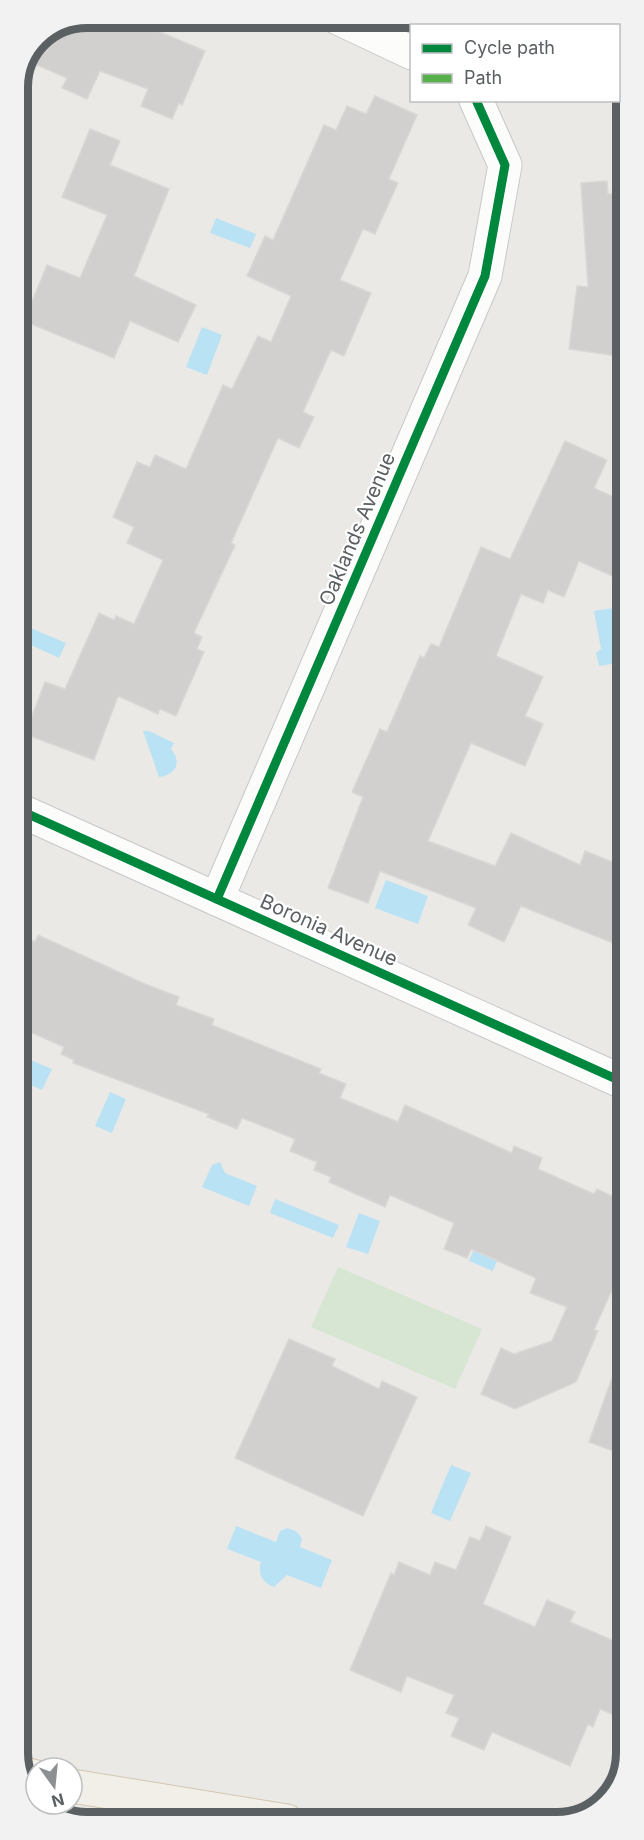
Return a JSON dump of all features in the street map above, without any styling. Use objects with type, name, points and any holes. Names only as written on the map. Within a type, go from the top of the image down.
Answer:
[{"type":"main road","points":[[84,1788],[227,1811]]},
{"type":"street","points":[[360,29],[410,53]]},
{"type":"street","name":"Oaklands Avenue","points":[[217,899],[485,276],[505,165],[477,102]]},
{"type":"street","name":"Boronia Avenue","points":[[28,814],[616,1079]]},
{"type":"green space","points":[[338,1267],[482,1329],[455,1389],[311,1327]]},
{"type":"water","points":[[216,218],[256,234],[250,248],[210,233]]},
{"type":"water","points":[[202,327],[222,335],[207,375],[186,367]]},
{"type":"water","points":[[616,607],[616,663],[599,666],[596,653],[601,649],[594,611]]},
{"type":"water","points":[[28,627],[66,643],[59,658],[28,644]]},
{"type":"water","points":[[143,731],[149,731],[174,743],[171,749],[177,763],[176,768],[169,774],[159,777]]},
{"type":"water","points":[[386,880],[428,896],[418,924],[375,908]]},
{"type":"water","points":[[28,1059],[52,1069],[42,1090],[28,1084]]},
{"type":"water","points":[[110,1092],[126,1099],[112,1133],[95,1126]]},
{"type":"water","points":[[220,1162],[225,1173],[257,1186],[249,1206],[202,1187],[212,1165]]},
{"type":"water","points":[[275,1199],[339,1225],[333,1238],[270,1213]]},
{"type":"water","points":[[359,1213],[380,1221],[368,1254],[346,1247]]},
{"type":"water","points":[[478,1239],[502,1249],[493,1271],[469,1261]]},
{"type":"water","points":[[451,1465],[471,1473],[450,1521],[431,1513]]},
{"type":"water","points":[[236,1526],[276,1542],[280,1531],[287,1528],[296,1531],[302,1538],[300,1547],[332,1560],[321,1588],[287,1575],[274,1587],[267,1583],[260,1574],[261,1562],[227,1549]]},
{"type":"building","points":[[151,28],[205,51],[182,105],[179,103],[172,119],[141,106],[148,89],[100,71],[87,99],[62,88],[67,78],[34,64],[38,55],[55,38],[76,30]]},
{"type":"building","points":[[375,96],[417,115],[389,179],[398,183],[375,234],[363,229],[340,280],[371,293],[344,356],[331,350],[303,412],[314,417],[299,448],[278,438],[231,543],[235,545],[194,633],[202,637],[197,649],[204,652],[176,716],[160,709],[158,714],[118,696],[94,760],[28,735],[28,726],[45,682],[65,689],[99,613],[114,620],[116,616],[134,624],[163,560],[127,543],[134,527],[113,517],[137,462],[150,467],[155,455],[186,469],[223,385],[232,389],[258,336],[271,342],[291,296],[247,276],[265,236],[273,240],[324,125],[336,130],[347,106],[366,114]]},
{"type":"building","points":[[90,129],[120,141],[110,165],[169,189],[134,276],[196,305],[178,342],[130,321],[114,358],[28,323],[28,311],[47,265],[80,278],[107,215],[62,197]]},
{"type":"building","points":[[607,181],[608,194],[616,194],[616,356],[569,349],[577,286],[588,287],[581,183]]},
{"type":"building","points":[[565,441],[607,460],[594,488],[616,498],[616,567],[612,576],[579,561],[564,597],[548,590],[543,603],[521,594],[496,656],[543,677],[525,716],[543,724],[525,766],[471,743],[428,841],[495,866],[511,833],[580,865],[585,851],[616,863],[616,944],[521,906],[504,942],[468,925],[476,908],[380,871],[368,903],[328,888],[363,797],[352,792],[380,729],[387,732],[420,656],[424,658],[431,644],[439,647],[481,547],[510,559]]},
{"type":"building","points":[[38,935],[179,997],[176,1005],[214,1019],[212,1025],[321,1069],[319,1073],[346,1084],[340,1098],[398,1122],[405,1105],[512,1153],[514,1146],[542,1158],[538,1169],[594,1194],[597,1189],[616,1198],[616,1281],[594,1330],[598,1331],[576,1382],[515,1409],[481,1394],[501,1348],[514,1354],[552,1341],[567,1307],[530,1293],[536,1278],[471,1249],[467,1258],[444,1249],[454,1223],[390,1195],[385,1207],[329,1182],[331,1177],[314,1170],[317,1162],[290,1151],[295,1139],[242,1118],[237,1129],[207,1117],[209,1114],[73,1063],[74,1060],[61,1054],[64,1047],[28,1031],[28,939],[35,942]]},
{"type":"building","points":[[289,1339],[335,1359],[332,1366],[379,1389],[382,1381],[417,1397],[363,1516],[235,1458]]},
{"type":"building","points":[[616,1367],[616,1452],[589,1442]]},
{"type":"building","points":[[486,1526],[511,1537],[483,1604],[535,1627],[547,1600],[575,1612],[570,1622],[616,1642],[616,1716],[600,1709],[593,1727],[588,1724],[570,1766],[492,1732],[484,1750],[451,1736],[459,1718],[446,1713],[454,1695],[407,1676],[401,1692],[350,1670],[391,1573],[394,1575],[399,1562],[430,1575],[435,1562],[456,1570],[470,1537],[480,1541]]},
{"type":"cycle path","points":[[217,899],[485,276],[505,165],[477,102]]},
{"type":"cycle path","points":[[28,814],[616,1079]]}]
